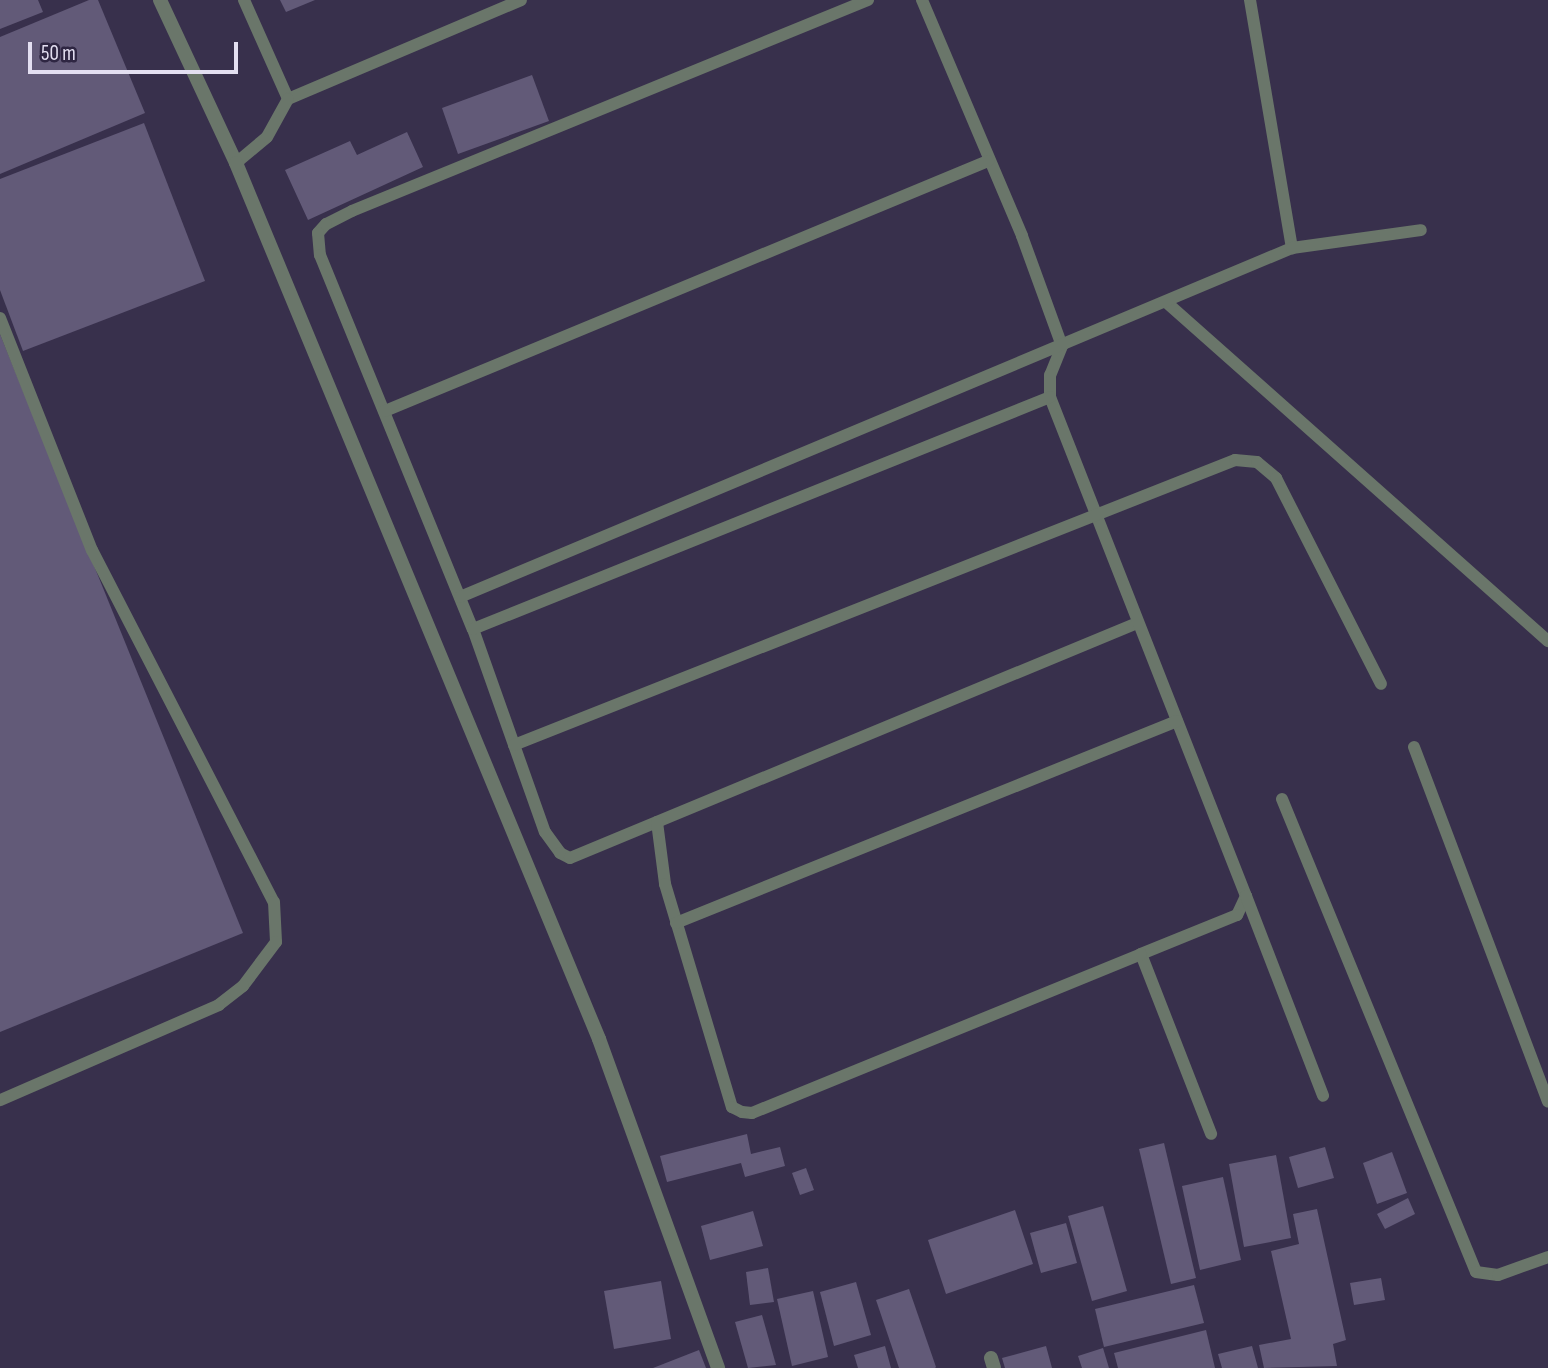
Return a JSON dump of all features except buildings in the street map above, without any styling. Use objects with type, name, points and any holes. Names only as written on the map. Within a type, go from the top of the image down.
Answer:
[{"type":"street","points":[[160,0],[236,163],[599,1039],[718,1368]]},
{"type":"lane","points":[[244,0],[288,99]]},
{"type":"lane","points":[[236,163],[267,137],[288,99],[521,0]]},
{"type":"lane","points":[[868,0],[326,224],[318,233],[320,255],[473,629],[545,832],[560,853],[570,858],[1137,623]]},
{"type":"lane","points":[[922,0],[1062,346],[1050,375],[1050,397],[1323,1096]]},
{"type":"lane","points":[[1250,0],[1292,248]]},
{"type":"lane","points":[[385,411],[988,161]]},
{"type":"lane","points":[[460,597],[1292,248],[1421,230]]},
{"type":"lane","points":[[1166,302],[1548,641]]},
{"type":"lane","points":[[0,318],[92,550],[274,902],[276,942],[243,986],[219,1005],[0,1100]]},
{"type":"lane","points":[[473,629],[1050,397]]},
{"type":"lane","points":[[514,745],[1094,512],[1235,460],[1256,462],[1276,478],[1381,684]]},
{"type":"lane","points":[[676,923],[1177,721]]},
{"type":"lane","points":[[1414,747],[1548,1102]]},
{"type":"lane","points":[[1282,799],[1476,1272],[1498,1275],[1548,1257]]},
{"type":"lane","points":[[657,822],[665,884],[732,1107],[752,1113],[1237,915],[1246,896]]},
{"type":"lane","points":[[1141,954],[1211,1134]]}]
